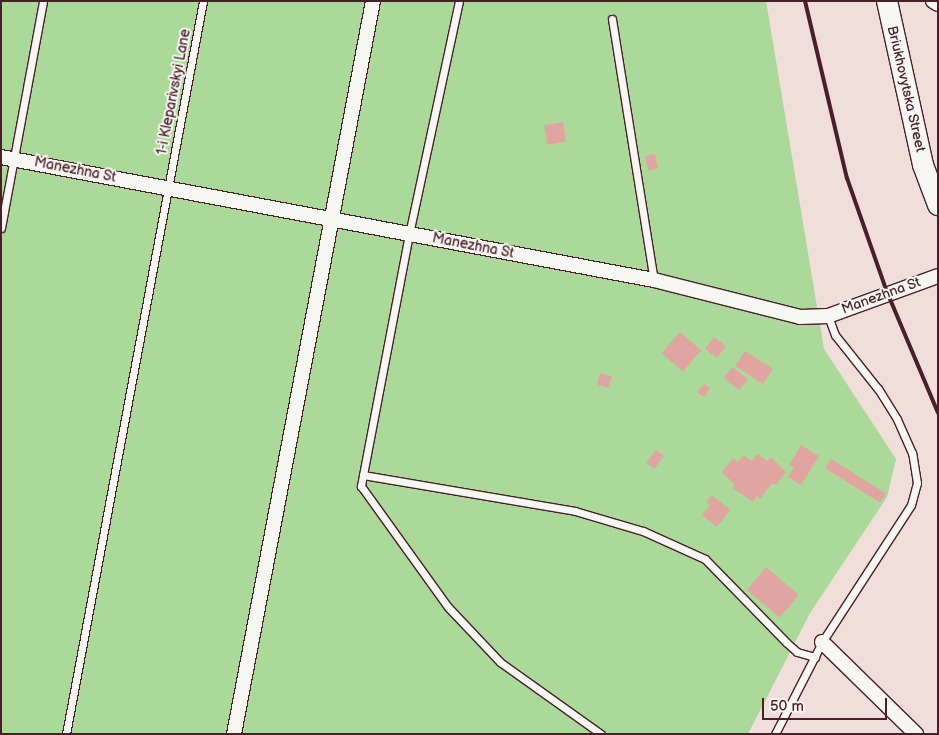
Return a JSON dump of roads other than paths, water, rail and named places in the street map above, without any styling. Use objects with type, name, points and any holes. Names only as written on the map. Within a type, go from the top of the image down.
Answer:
[{"type":"main road","name":"Briukhovytska Street","points":[[887,1],[923,165],[938,205]]},
{"type":"street","points":[[234,734],[373,1]]},
{"type":"street","points":[[933,1],[938,4]]},
{"type":"street","name":"Manezhna St","points":[[7,158],[654,280],[800,316],[828,316],[938,276]]},
{"type":"street","points":[[822,642],[916,734]]},
{"type":"lane","points":[[1,228],[7,158],[43,1]]},
{"type":"lane","name":"1-i Kleparivskyi Lane","points":[[66,734],[204,1]]},
{"type":"lane","points":[[459,1],[409,234],[361,486],[448,607],[500,662],[600,734]]},
{"type":"lane","points":[[612,20],[654,280]]},
{"type":"lane","points":[[775,734],[822,642],[902,519],[916,483],[912,453],[897,419],[878,388],[835,335],[828,316]]},
{"type":"lane","points":[[362,475],[575,511],[643,531],[705,559],[798,652],[815,656]]},
{"type":"railway","points":[[805,1],[847,178],[887,292],[938,413]]}]
